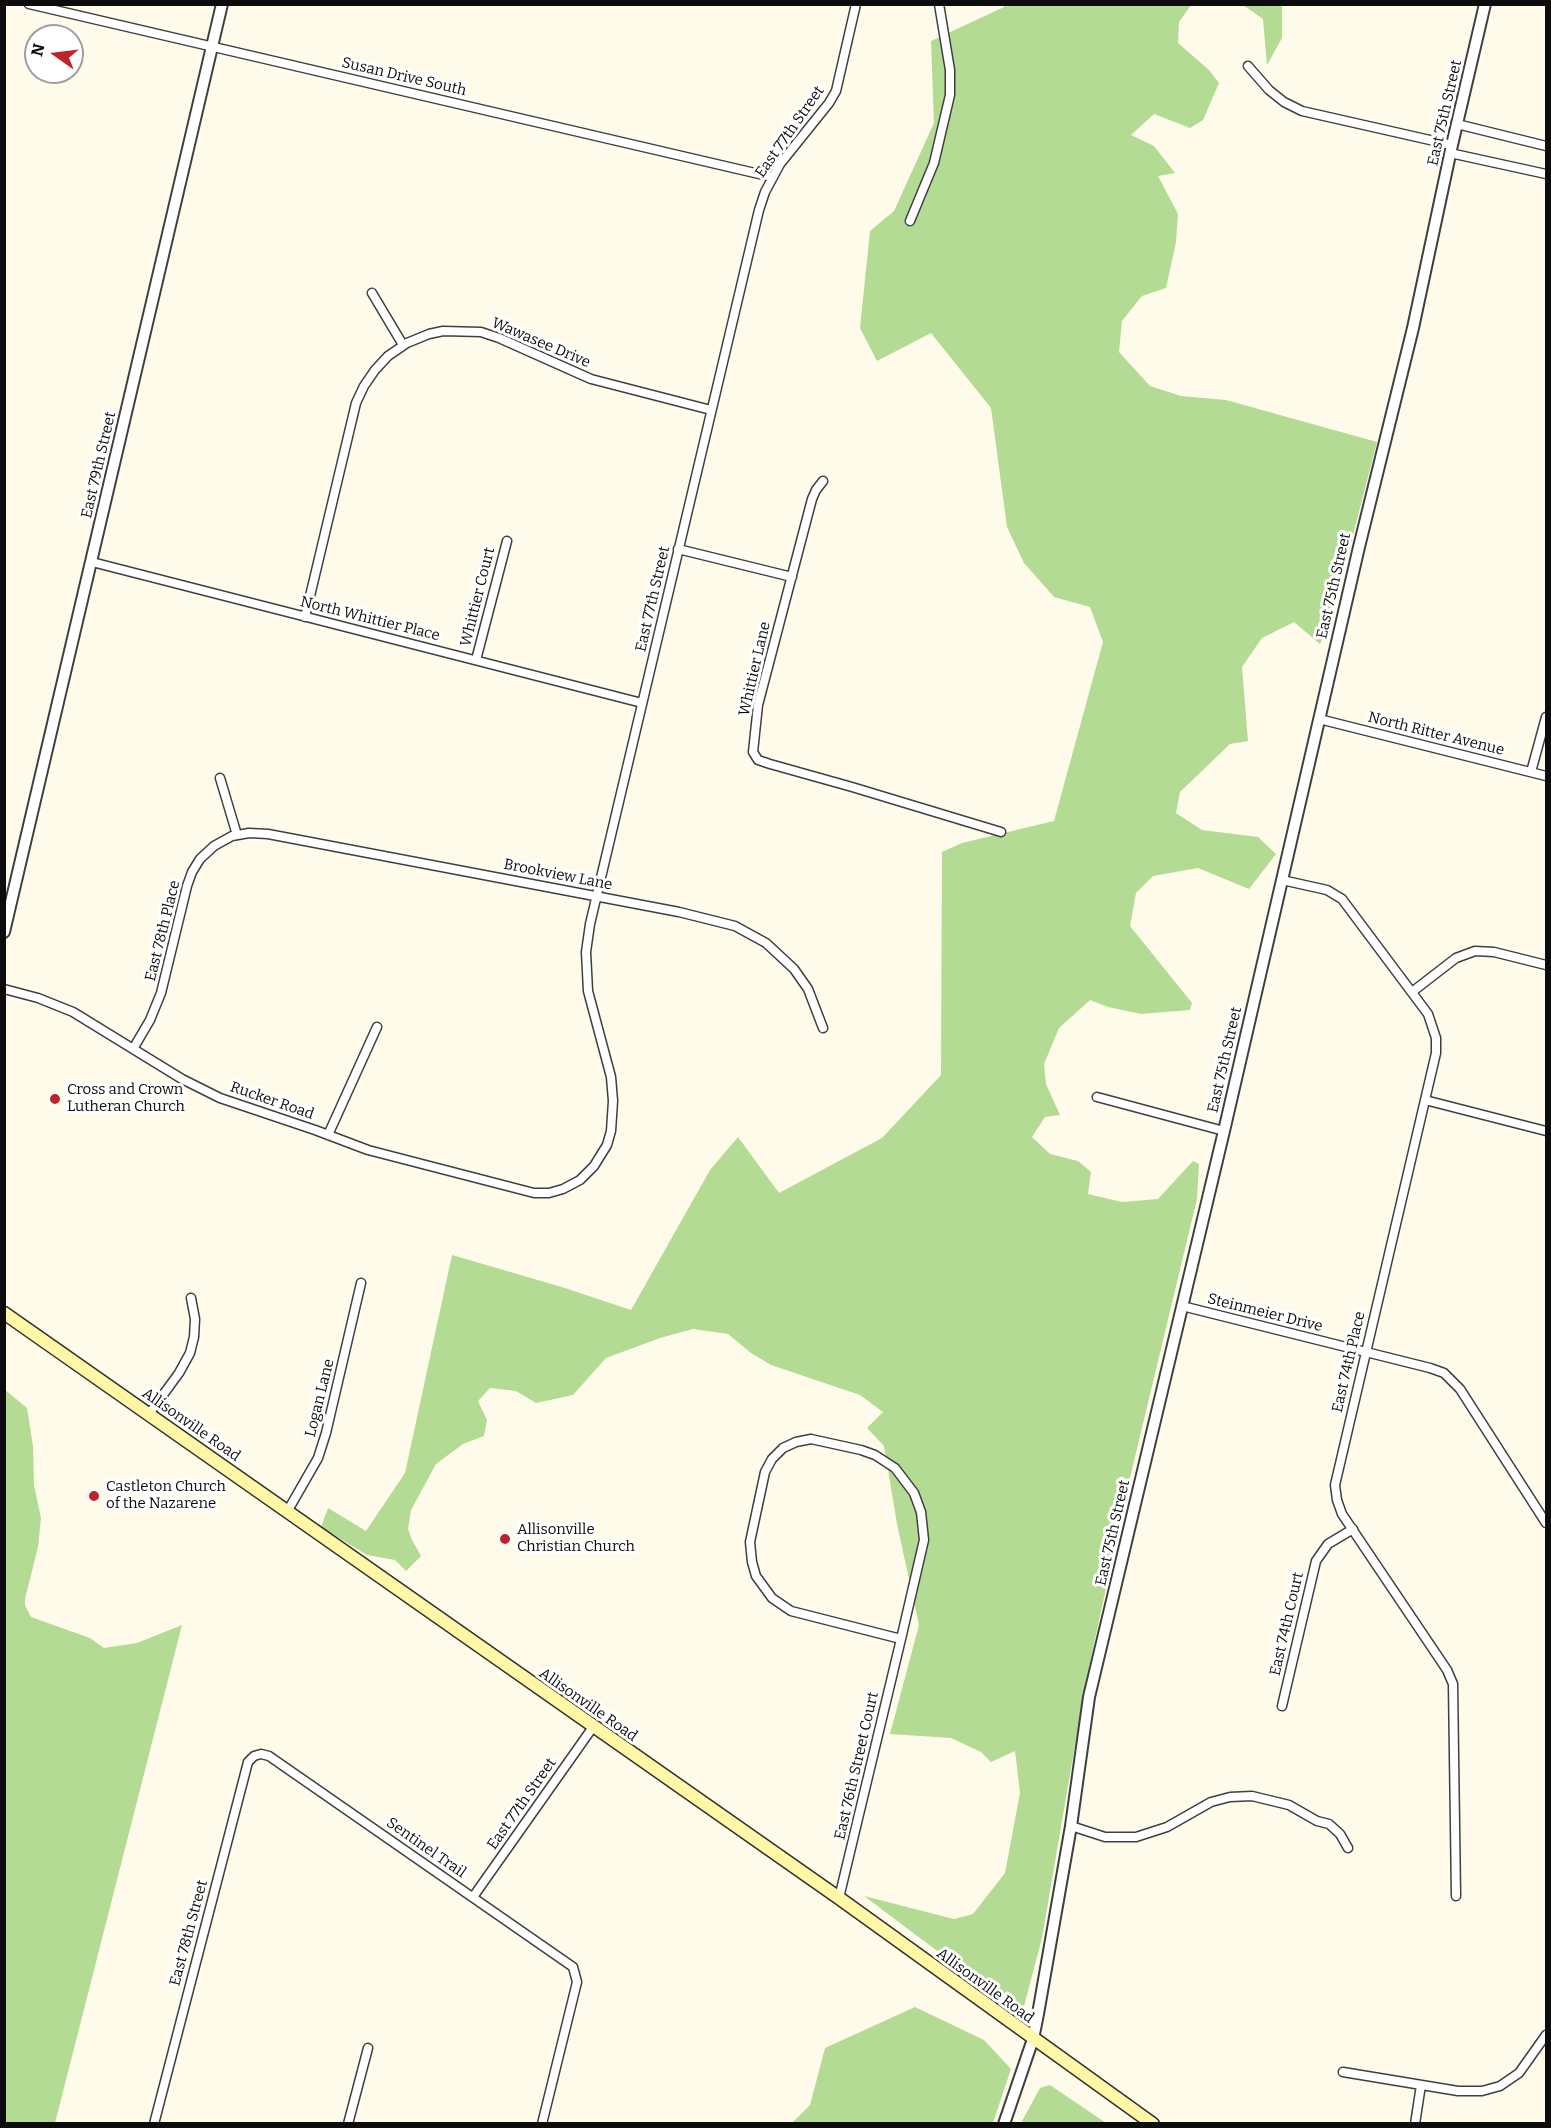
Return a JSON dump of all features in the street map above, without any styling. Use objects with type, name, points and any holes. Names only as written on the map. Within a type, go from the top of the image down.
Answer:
[{"type":"main road","name":"Allisonville Road","points":[[4,1313],[839,1898],[1153,2124]]},
{"type":"street","name":"Susan Drive South","points":[[29,4],[772,177]]},
{"type":"street","name":"East 79th Street","points":[[4,932],[222,4]]},
{"type":"street","name":"East 77th Street","points":[[549,1193],[572,1185],[584,1177],[600,1158],[611,1131],[612,1082],[588,991],[586,962],[587,943],[597,896],[759,210],[772,177],[829,104],[836,91],[856,4]]},
{"type":"street","points":[[910,221],[934,163],[950,95],[950,70],[939,4]]},
{"type":"street","name":"East 75th Street","points":[[1004,2124],[1033,2039],[1071,1826],[1089,1697],[1413,328],[1485,4]]},
{"type":"street","points":[[1248,66],[1276,96],[1306,112],[1546,174]]},
{"type":"street","points":[[1457,124],[1546,146]]},
{"type":"street","points":[[372,293],[403,345]]},
{"type":"street","name":"Wawasee Drive","points":[[305,617],[356,403],[375,370],[403,345],[438,332],[458,330],[481,332],[591,379],[711,410]]},
{"type":"street","name":"Whittier Lane","points":[[823,481],[814,494],[758,705],[753,752],[758,760],[1001,832]]},
{"type":"street","name":"Whittier Court","points":[[476,660],[507,541]]},
{"type":"street","points":[[678,549],[792,577]]},
{"type":"street","name":"North Whittier Place","points":[[92,562],[642,703]]},
{"type":"street","points":[[1531,772],[1546,717]]},
{"type":"street","name":"North Ritter Avenue","points":[[1319,719],[1546,776]]},
{"type":"street","points":[[220,778],[237,835]]},
{"type":"street","name":"Brookview Lane","points":[[237,835],[268,834],[724,922],[752,934],[778,952],[797,973],[816,1006],[823,1028]]},
{"type":"street","name":"East 78th Place","points":[[134,1049],[150,1020],[161,993],[192,872],[210,849],[223,840],[237,835]]},
{"type":"street","name":"East 74th Place","points":[[1282,880],[1327,890],[1342,899],[1430,1018],[1436,1038],[1436,1053],[1335,1485],[1338,1505],[1447,1670],[1453,1684],[1456,1896]]},
{"type":"street","points":[[1412,992],[1456,958],[1475,951],[1494,952],[1546,965]]},
{"type":"street","name":"Rucker Road","points":[[4,989],[38,998],[73,1012],[182,1079],[220,1098],[368,1150],[519,1191],[549,1193]]},
{"type":"street","points":[[328,1135],[377,1027]]},
{"type":"street","points":[[1097,1096],[1224,1131]]},
{"type":"street","points":[[1425,1100],[1546,1131]]},
{"type":"street","name":"Logan Lane","points":[[287,1512],[318,1458],[326,1433],[361,1283]]},
{"type":"street","points":[[149,1414],[179,1373],[190,1353],[195,1319],[190,1298]]},
{"type":"street","name":"Steinmeier Drive","points":[[1182,1306],[1444,1373],[1452,1380],[1546,1523]]},
{"type":"street","name":"East 76th Street Court","points":[[839,1898],[901,1640],[924,1540],[921,1512],[914,1493],[895,1468],[869,1452],[815,1439],[805,1439],[787,1445],[772,1459],[765,1472],[750,1536],[752,1562],[759,1580],[772,1598],[791,1611],[901,1640]]},
{"type":"street","name":"East 74th Court","points":[[1282,1706],[1316,1561],[1328,1544],[1353,1529]]},
{"type":"street","name":"East 77th Street","points":[[473,1897],[593,1727]]},
{"type":"street","name":"Sentinel Trail","points":[[257,1755],[269,1756],[568,1963],[575,1972],[578,1982],[542,2124]]},
{"type":"street","name":"East 78th Street","points":[[154,2124],[248,1762],[257,1755]]},
{"type":"street","points":[[1071,1826],[1105,1837],[1132,1838],[1155,1833],[1211,1802],[1230,1797],[1257,1797],[1289,1805],[1317,1821],[1329,1824],[1340,1834],[1348,1848]]},
{"type":"street","points":[[1343,2072],[1467,2092],[1482,2091],[1495,2088],[1519,2073],[1546,2035]]},
{"type":"street","points":[[348,2124],[368,2048]]},
{"type":"street","points":[[1414,2124],[1421,2085]]},
{"type":"green space","points":[[1004,5],[1191,5],[1179,22],[1178,43],[1209,70],[1219,83],[1203,120],[1190,128],[1154,114],[1131,135],[1154,146],[1175,173],[1158,176],[1178,214],[1176,242],[1166,288],[1142,296],[1122,321],[1119,352],[1150,386],[1181,396],[1226,400],[1377,442],[1333,613],[1320,644],[1294,622],[1262,638],[1242,667],[1248,741],[1230,744],[1180,792],[1176,813],[1202,830],[1258,837],[1276,854],[1249,889],[1198,868],[1153,876],[1136,893],[1130,926],[1192,1003],[1190,1010],[1141,1014],[1108,1007],[1090,1000],[1059,1028],[1044,1064],[1046,1084],[1060,1115],[1045,1117],[1032,1137],[1050,1154],[1078,1161],[1091,1172],[1088,1194],[1122,1202],[1158,1199],[1193,1161],[1199,1164],[1197,1199],[1128,1486],[1086,1681],[1042,1938],[1023,2010],[996,1995],[864,1896],[954,1919],[973,1914],[1005,1873],[1020,1793],[1015,1751],[991,1762],[981,1752],[951,1738],[890,1734],[919,1625],[897,1524],[884,1446],[867,1428],[883,1412],[860,1395],[771,1365],[751,1353],[728,1334],[693,1329],[660,1338],[606,1358],[573,1395],[536,1403],[516,1391],[490,1388],[478,1401],[487,1420],[484,1436],[463,1444],[436,1464],[411,1510],[408,1529],[421,1556],[406,1571],[395,1560],[367,1555],[321,1527],[328,1508],[366,1531],[405,1473],[452,1255],[631,1310],[710,1170],[738,1137],[779,1193],[882,1138],[941,1075],[942,852],[962,843],[1054,821],[1103,642],[1090,607],[1054,597],[1024,563],[1007,527],[991,408],[931,333],[877,361],[860,328],[870,231],[894,211],[934,123],[931,41]]},
{"type":"green space","points":[[1243,5],[1282,5],[1282,38],[1267,65],[1263,19]]},
{"type":"green space","points":[[4,1389],[27,1408],[33,1446],[34,1485],[41,1518],[38,1547],[25,1599],[25,1605],[31,1617],[90,1638],[104,1648],[137,1643],[182,1625],[55,2123],[5,2123]]},
{"type":"green space","points":[[915,2007],[984,2040],[1011,2069],[993,2123],[792,2123],[810,2105],[825,2048]]},
{"type":"green space","points":[[1050,2085],[1106,2123],[1021,2123],[1040,2088]]},
{"type":"place","name":"Cross and Crown Lutheran Church","points":[[55,1099]]},
{"type":"place","name":"Castleton Church of the Nazarene","points":[[94,1496]]},
{"type":"place","name":"Allisonville Christian Church","points":[[505,1539]]}]
